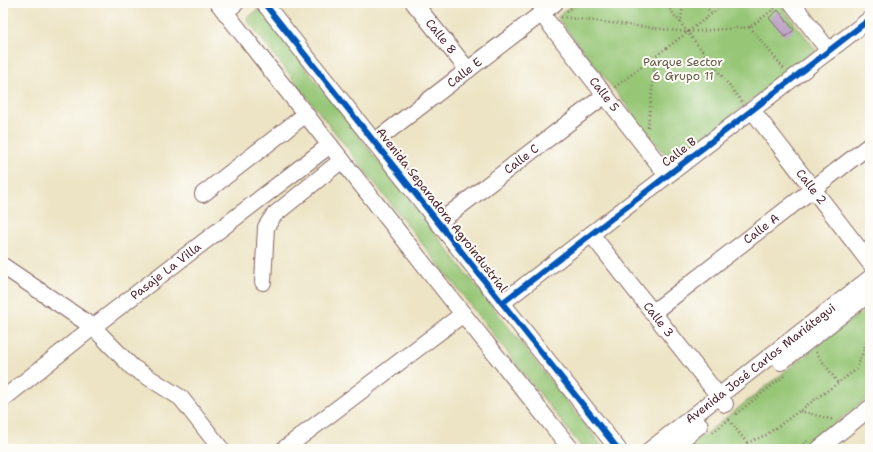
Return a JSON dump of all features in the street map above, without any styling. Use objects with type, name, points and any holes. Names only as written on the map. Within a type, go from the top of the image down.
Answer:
[{"type":"street","name":"Avenida Separadora Agroindustrial","points":[[264,3],[618,449]]},
{"type":"street","name":"Calle 8","points":[[414,3],[468,70]]},
{"type":"street","name":"Calle E","points":[[374,142],[555,3]]},
{"type":"street","points":[[792,3],[829,51]]},
{"type":"street","points":[[226,6],[330,145],[571,449]]},
{"type":"street","name":"Calle 5","points":[[541,13],[612,89],[668,175]]},
{"type":"street","name":"Calle B","points":[[502,303],[870,19]]},
{"type":"street","name":"Calle C","points":[[438,223],[612,89]]},
{"type":"street","name":"Calle 2","points":[[751,111],[870,263]]},
{"type":"street","points":[[203,194],[306,114]]},
{"type":"street","name":"Pasaje La Villa","points":[[3,399],[92,327],[330,145]]},
{"type":"street","name":"Calle A","points":[[652,313],[870,146]]},
{"type":"street","points":[[262,282],[266,227],[274,215],[342,160]]},
{"type":"street","name":"Calle 3","points":[[591,234],[725,407]]},
{"type":"street","points":[[3,266],[92,327],[132,367],[181,398],[220,449]]},
{"type":"street","name":"Avenida José Carlos Mariátegui","points":[[651,449],[725,407],[870,278]]},
{"type":"street","name":"Avenida José Carlos Mariátegui","points":[[670,449],[870,293]]},
{"type":"street","points":[[284,449],[463,314]]},
{"type":"street","points":[[819,449],[870,408]]},
{"type":"path","points":[[665,3],[751,111]]},
{"type":"path","points":[[681,23],[683,3]]},
{"type":"path","points":[[703,3],[712,14]]},
{"type":"path","points":[[612,89],[726,3]]},
{"type":"path","points":[[564,23],[560,17],[688,32],[750,27],[779,6],[777,3]]},
{"type":"path","points":[[750,27],[786,71]]},
{"type":"path","points":[[643,123],[648,129],[656,56]]},
{"type":"path","points":[[747,443],[766,435],[857,369],[870,332]]},
{"type":"path","points":[[822,347],[816,352],[838,383]]},
{"type":"path","points":[[710,434],[725,407],[784,376]]},
{"type":"path","points":[[725,407],[747,443],[746,449]]},
{"type":"path","points":[[799,411],[834,420]]},
{"type":"green space","name":"Parque Sector 6 Grupo 11","points":[[574,3],[779,3],[816,50],[671,162],[557,17]]},
{"type":"green space","points":[[259,9],[604,449],[583,449],[246,19]]},
{"type":"green space","points":[[870,305],[870,396],[802,449],[686,449]]},
{"type":"building","points":[[778,10],[794,30],[785,37],[769,18]]},
{"type":"cycle path","points":[[264,3],[618,449]]},
{"type":"cycle path","points":[[502,303],[870,19]]}]
